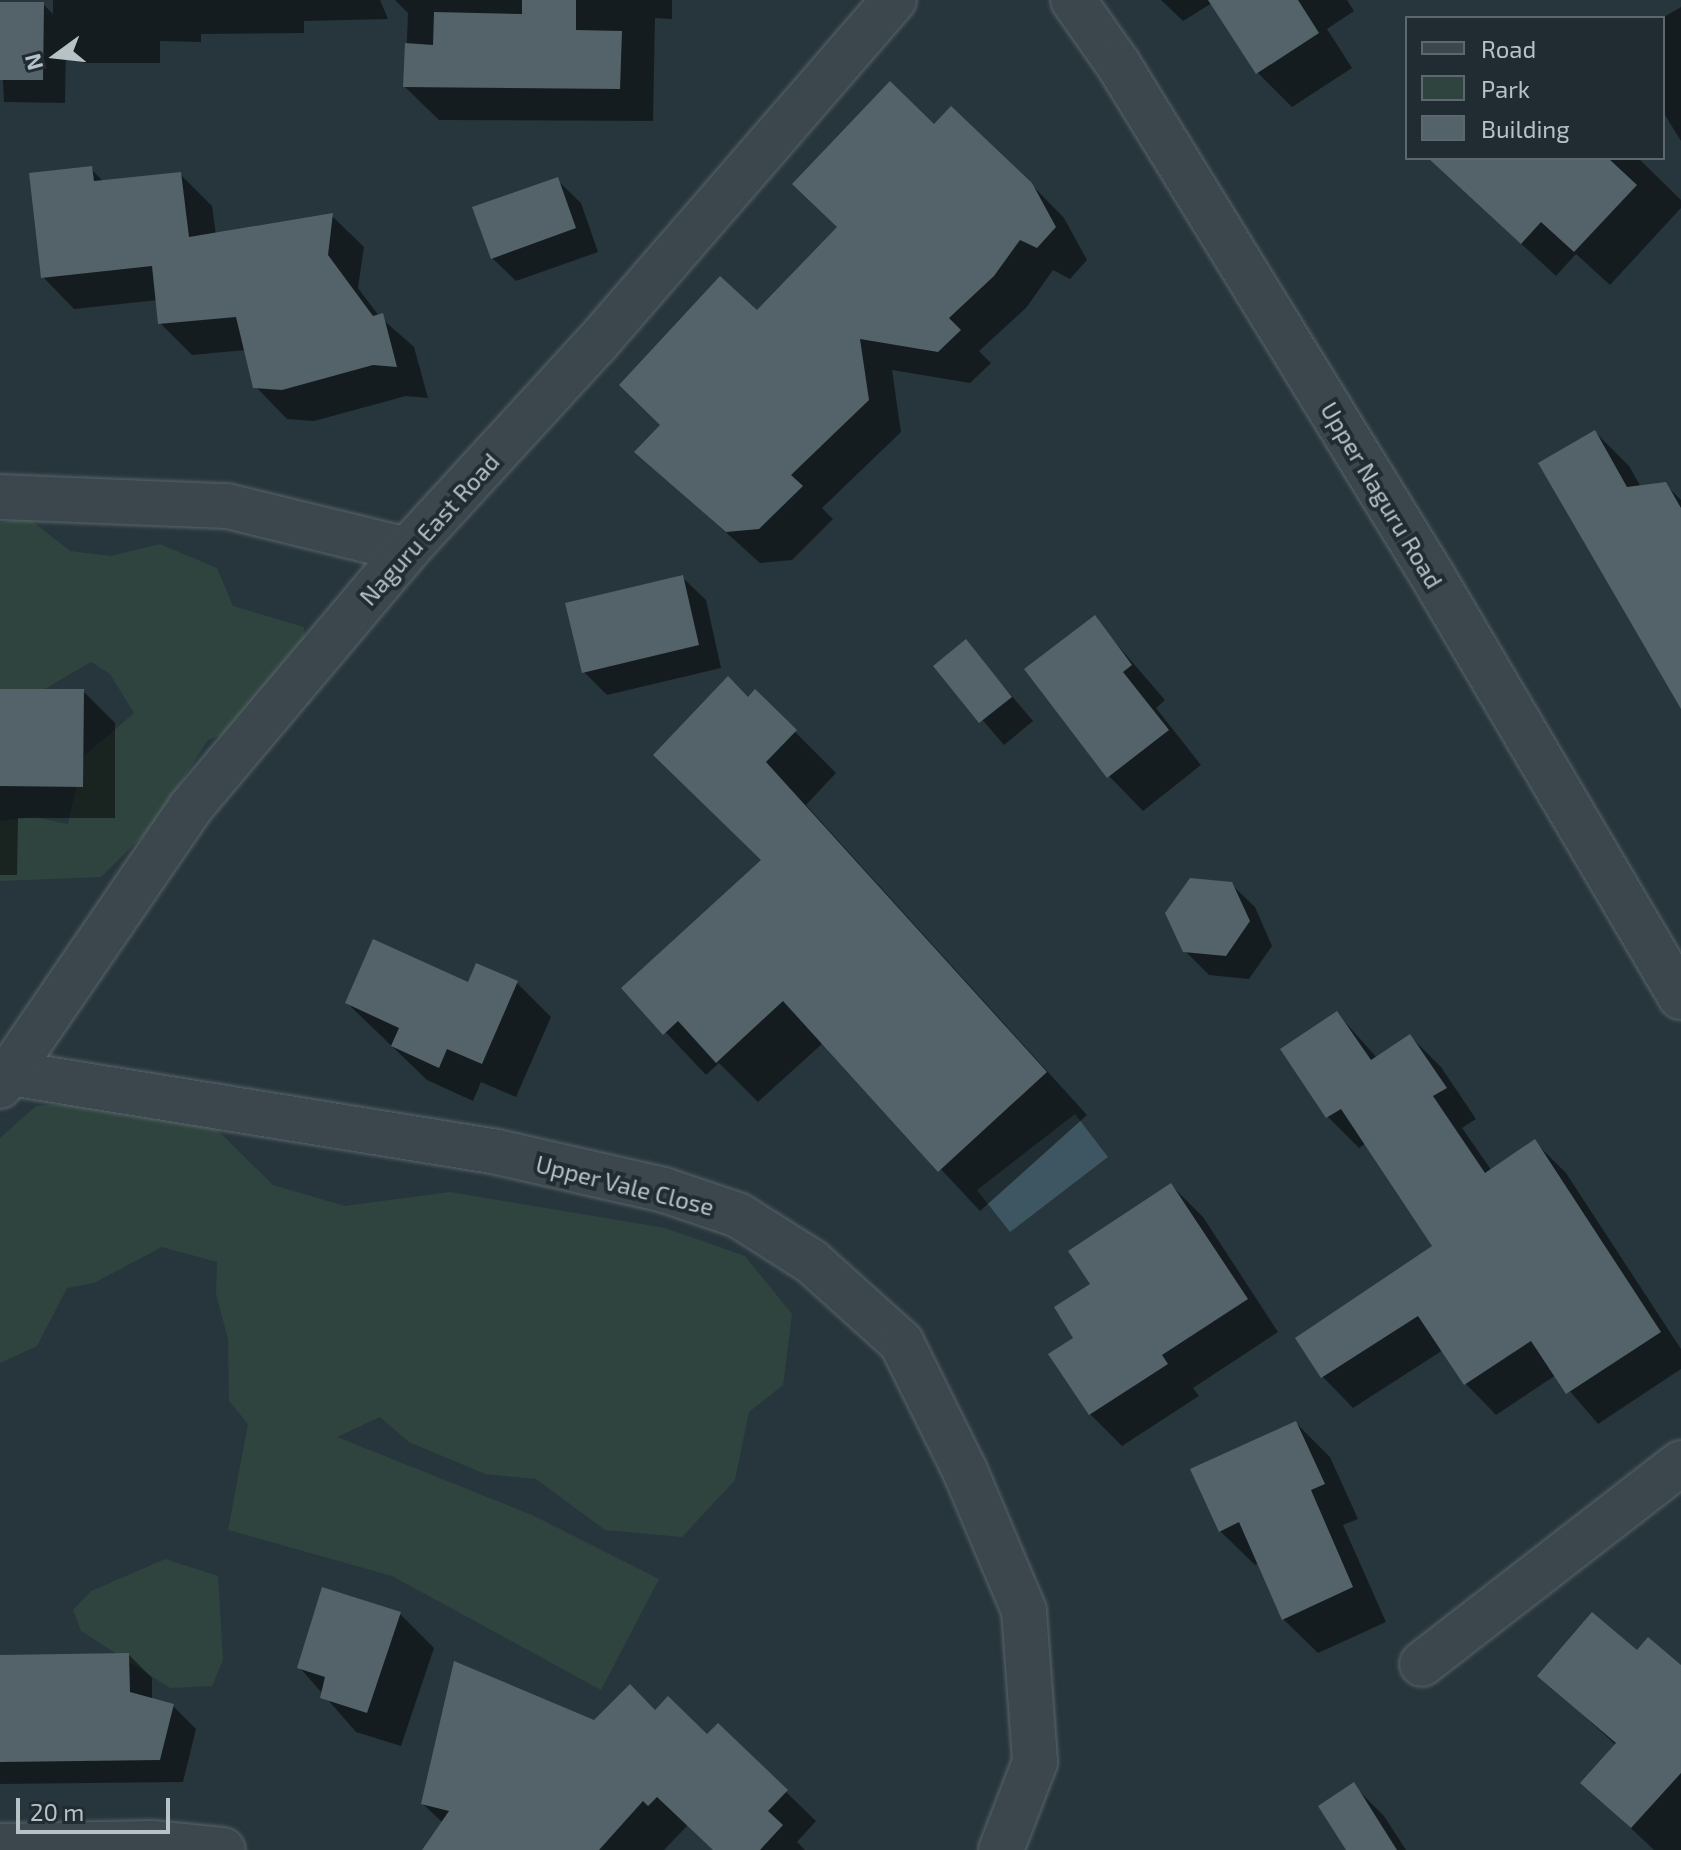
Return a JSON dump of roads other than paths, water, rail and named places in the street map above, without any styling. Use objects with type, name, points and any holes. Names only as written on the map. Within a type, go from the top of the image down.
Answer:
[{"type":"street","name":"Naguru East Road","points":[[5,1080],[190,808],[407,550],[596,344],[894,0]]},
{"type":"street","name":"Upper Naguru Road","points":[[1073,0],[1118,64],[1424,562],[1681,997]]},
{"type":"street","points":[[0,497],[227,506],[407,550]]},
{"type":"street","name":"Upper Vale Close","points":[[5,1080],[497,1152],[664,1190],[738,1215],[812,1262],[901,1342],[965,1471],[1024,1611],[1035,1762],[1001,1850]]},
{"type":"street","points":[[1422,1664],[1681,1463]]},
{"type":"street","points":[[0,1846],[152,1843],[223,1850]]},
{"type":"water","points":[[1075,1114],[1108,1157],[1010,1232],[977,1190]]}]
